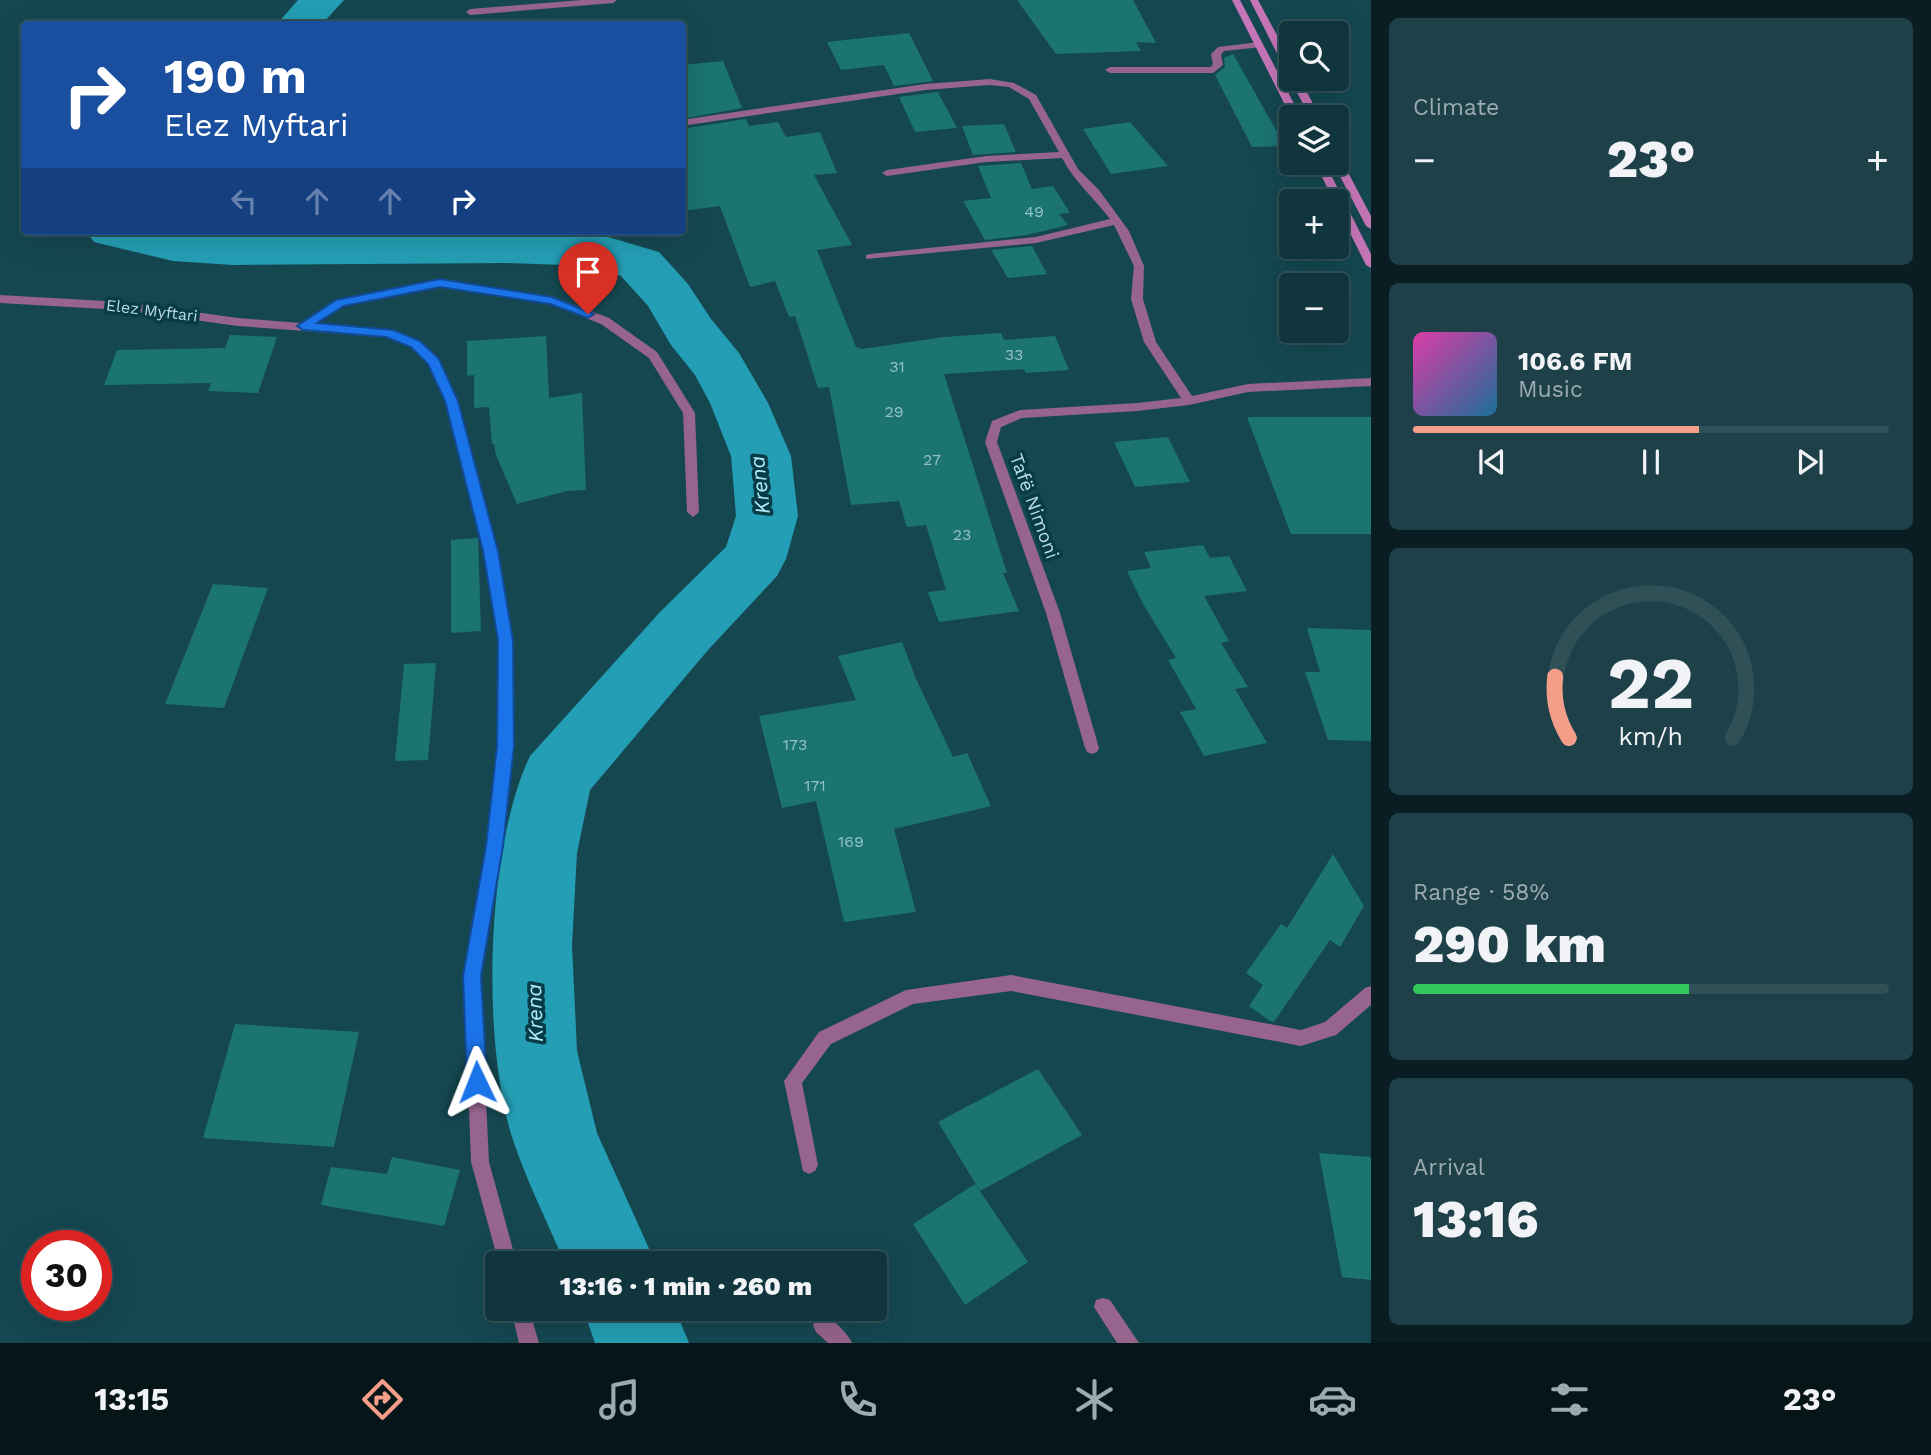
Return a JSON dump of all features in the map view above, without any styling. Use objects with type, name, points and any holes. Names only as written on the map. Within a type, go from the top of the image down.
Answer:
[{"type":"main road","points":[[1236,0],[1290,105]]},
{"type":"main road","points":[[1254,0],[1279,48]]},
{"type":"main road","points":[[1326,175],[1371,265]]},
{"type":"main road","points":[[1344,175],[1371,226]]},
{"type":"street","points":[[470,12],[613,0]]},
{"type":"street","points":[[1110,70],[1213,70],[1218,65],[1216,54],[1221,49],[1259,45]]},
{"type":"street","points":[[688,122],[925,87],[990,82],[1011,85],[1033,97],[1074,171],[1095,192],[1124,231],[1139,266],[1137,299],[1150,342],[1189,401]]},
{"type":"street","points":[[887,173],[986,159],[1066,155]]},
{"type":"street","points":[[870,257],[1036,240],[1116,221]]},
{"type":"street","points":[[303,326],[340,303],[440,283],[552,301],[605,321],[653,355],[689,414],[693,512]]},
{"type":"street","name":"Elez Myftari","points":[[0,299],[122,306],[238,321],[388,333],[415,344],[434,362],[452,401],[491,551],[506,640],[505,746],[495,846],[472,976],[481,1162],[505,1251]]},
{"type":"street","name":"Tafë Nimoni","points":[[1092,748],[1052,613],[991,442],[996,424],[1020,414],[1137,407],[1189,401],[1248,388],[1371,382]]},
{"type":"street","points":[[809,1165],[793,1081],[825,1038],[912,996],[1011,983],[1301,1038],[1331,1029],[1371,994]]},
{"type":"street","points":[[1103,1307],[1129,1343]]},
{"type":"street","points":[[523,1321],[529,1343]]},
{"type":"street","points":[[823,1325],[842,1343]]},
{"type":"building","points":[[1017,0],[1133,0],[1156,43],[1136,42],[1141,51],[1056,54]]},
{"type":"building","points":[[909,33],[933,81],[894,86],[884,65],[841,70],[827,42]]},
{"type":"building","points":[[1233,54],[1279,135],[1279,146],[1252,147],[1215,75],[1225,67],[1224,58]]},
{"type":"building","points":[[723,61],[742,108],[686,118],[686,65]]},
{"type":"building","points":[[938,92],[957,128],[915,132],[899,97]]},
{"type":"building","points":[[746,119],[749,126],[778,122],[786,137],[820,132],[837,173],[814,175],[852,245],[817,250],[856,347],[862,349],[944,337],[1001,333],[1004,340],[1055,336],[1069,370],[1026,373],[1024,369],[944,374],[1007,573],[1003,573],[1019,611],[939,622],[928,592],[946,590],[926,525],[907,527],[899,501],[851,505],[829,387],[818,388],[795,316],[789,317],[775,281],[750,287],[720,206],[686,210],[686,127]]},
{"type":"building","points":[[1130,122],[1168,166],[1111,174],[1083,129]]},
{"type":"building","points":[[1004,124],[1016,152],[973,155],[962,126]]},
{"type":"building","points":[[1021,163],[1032,189],[1053,186],[1070,213],[1059,214],[1068,225],[1027,235],[985,240],[963,201],[991,198],[978,166]]},
{"type":"building","points":[[1032,246],[1047,274],[1008,278],[991,250]]},
{"type":"building","points":[[230,335],[277,337],[258,393],[208,391],[211,383],[104,385],[117,350],[225,348]]},
{"type":"building","points":[[546,336],[549,398],[582,393],[586,490],[567,491],[517,504],[492,444],[489,407],[474,408],[474,375],[467,376],[467,341]]},
{"type":"building","points":[[1247,417],[1371,417],[1371,534],[1291,534]]},
{"type":"building","points":[[1168,437],[1190,482],[1135,487],[1114,442]]},
{"type":"building","points":[[478,538],[481,631],[451,633],[451,540]]},
{"type":"building","points":[[1203,545],[1210,558],[1229,556],[1247,591],[1204,596],[1229,641],[1221,643],[1248,687],[1235,689],[1267,743],[1204,756],[1180,712],[1196,709],[1168,660],[1176,658],[1143,604],[1127,571],[1151,568],[1144,552]]},
{"type":"building","points":[[213,584],[268,588],[224,708],[165,704]]},
{"type":"building","points":[[1307,628],[1371,630],[1371,741],[1328,740],[1305,672],[1320,672]]},
{"type":"building","points":[[902,642],[916,679],[953,757],[967,753],[991,806],[894,829],[916,912],[844,922],[816,801],[782,808],[759,716],[856,700],[838,656]]},
{"type":"building","points":[[436,663],[428,760],[395,761],[404,664]]},
{"type":"building","points":[[1333,854],[1364,906],[1340,947],[1330,940],[1274,1022],[1270,1021],[1249,1006],[1263,985],[1246,973],[1281,924],[1287,928]]},
{"type":"building","points":[[235,1024],[359,1032],[334,1147],[203,1138]]},
{"type":"building","points":[[1038,1069],[1082,1135],[980,1191],[938,1122]]},
{"type":"building","points":[[1319,1153],[1371,1157],[1371,1280],[1342,1277]]},
{"type":"building","points":[[392,1157],[460,1170],[444,1226],[321,1205],[331,1167],[387,1174]]},
{"type":"building","points":[[975,1184],[1028,1262],[965,1305],[913,1224]]},
{"type":"waterway","name":"Krena","points":[[301,21],[323,0]]},
{"type":"waterway","name":"Krena","points":[[129,235],[173,245],[233,249],[506,247],[598,250],[640,264],[669,296],[691,332],[719,366],[739,403],[761,456],[767,516],[754,559],[684,631],[556,778],[539,853],[533,945],[536,1051],[556,1139],[605,1251]]},
{"type":"waterway","name":"Krena","points":[[634,1321],[642,1343]]},
{"type":"route","points":[[477,1082],[472,976],[495,846],[505,746],[506,640],[491,551],[452,401],[434,362],[415,344],[388,333],[303,326],[340,303],[440,283],[498,290],[552,301],[588,314]]}]
